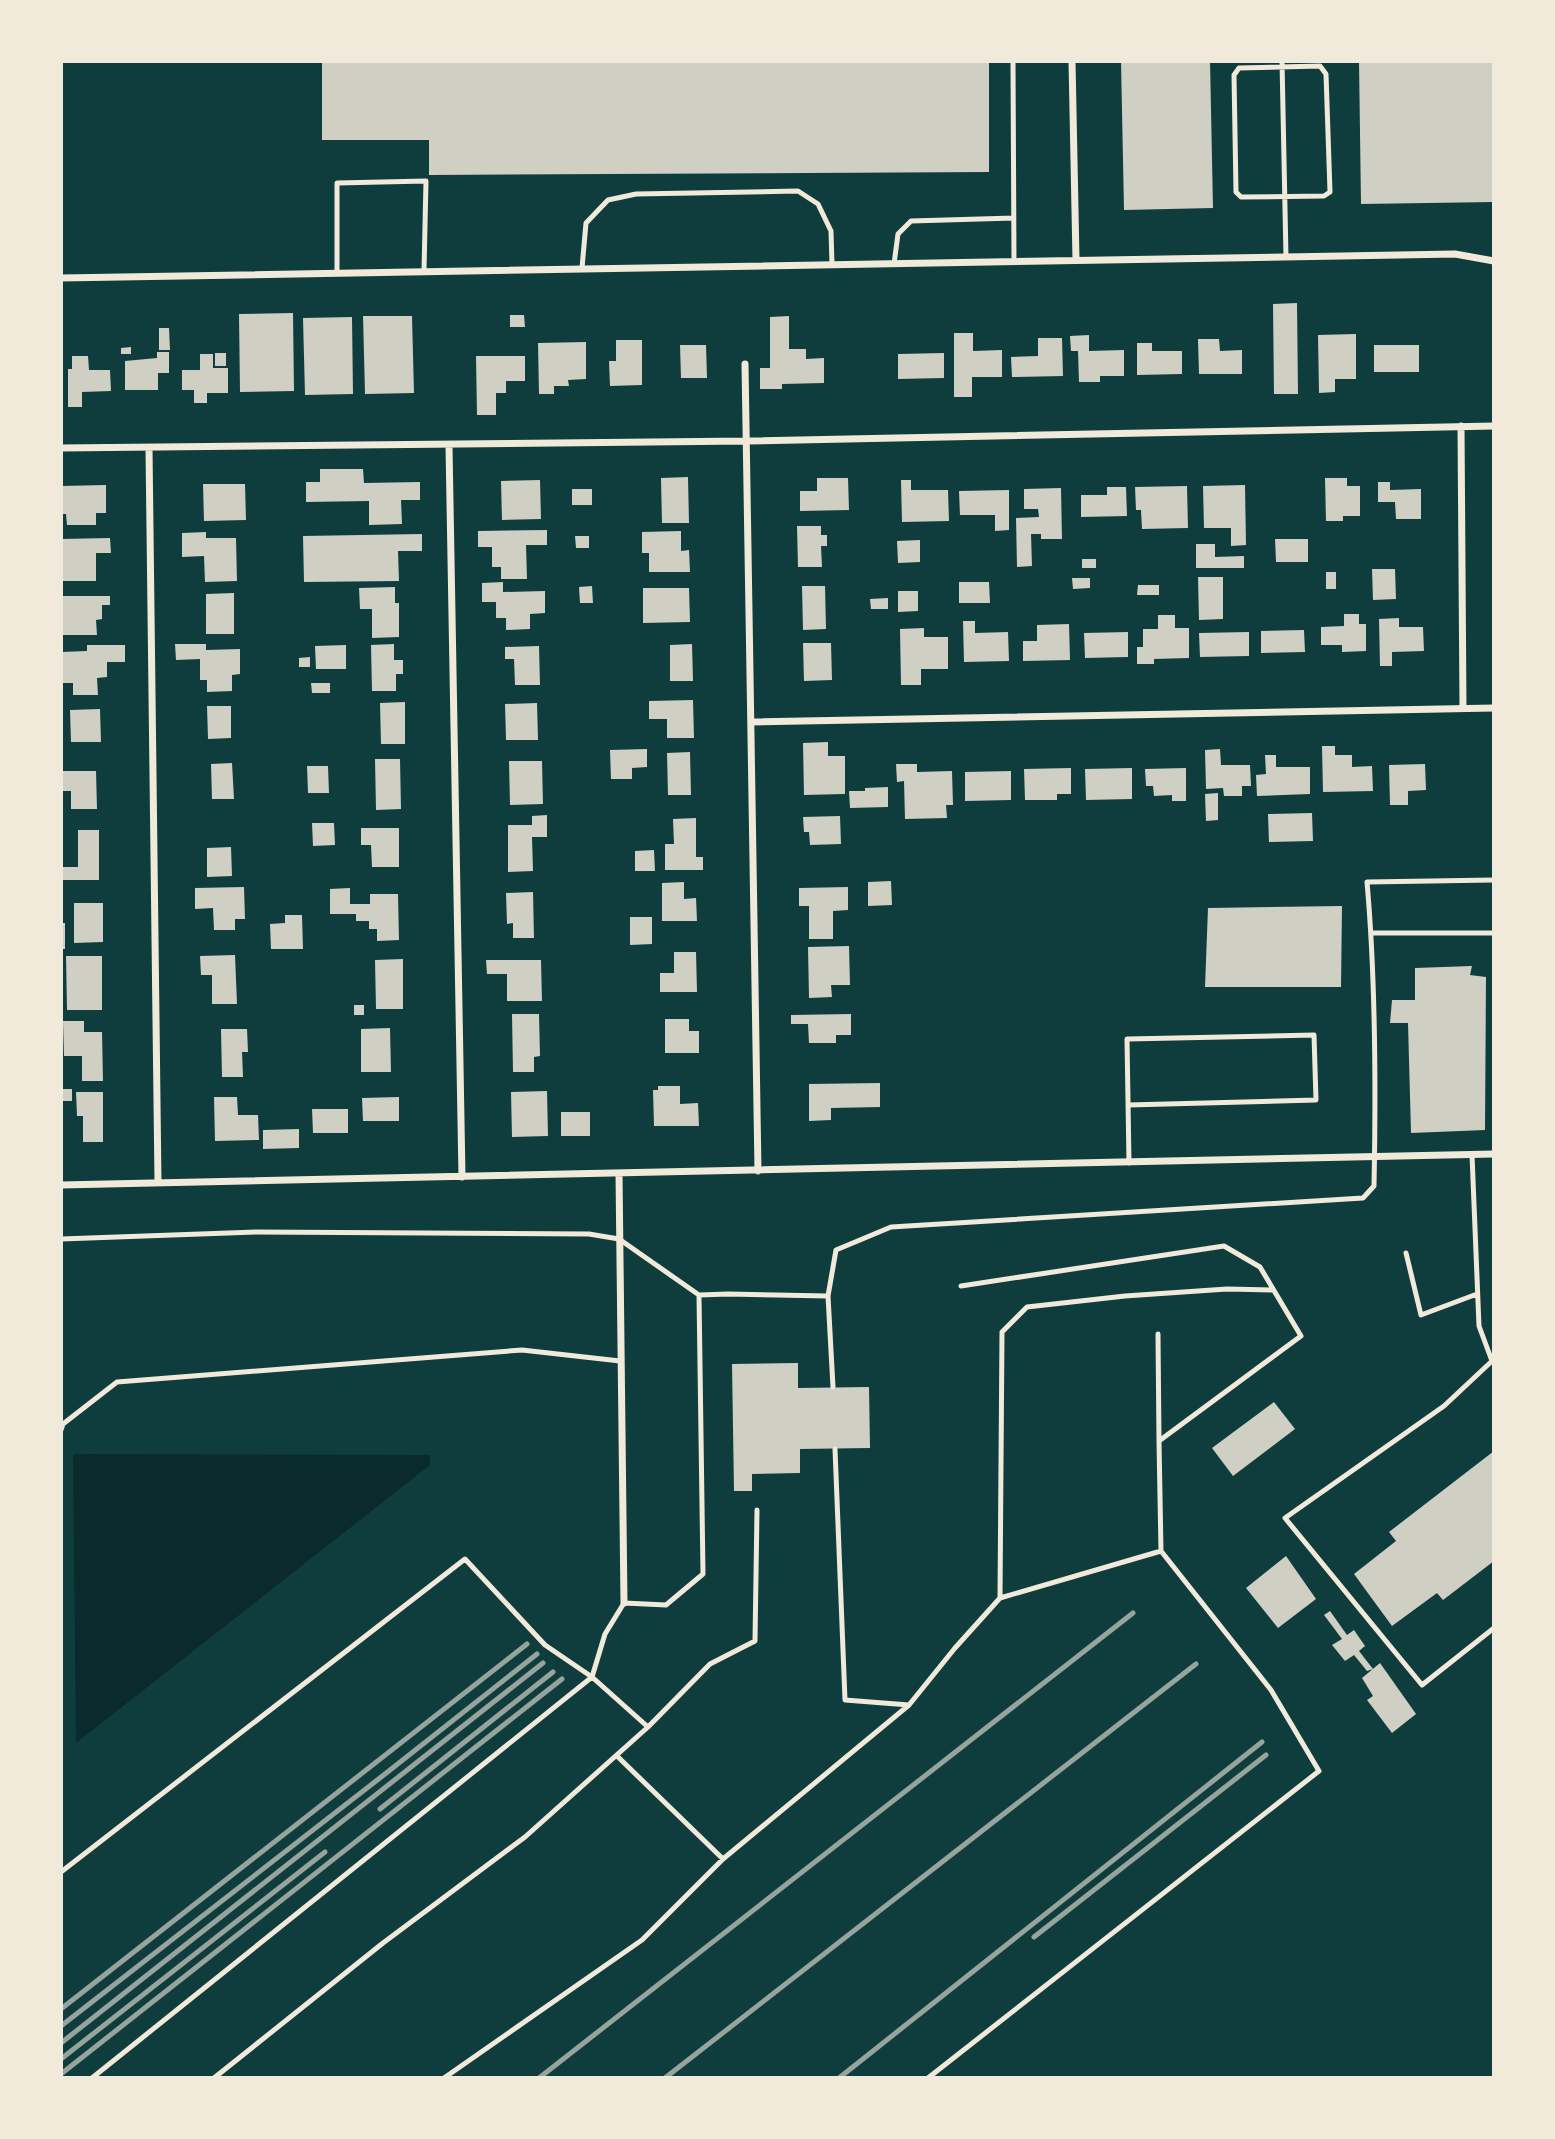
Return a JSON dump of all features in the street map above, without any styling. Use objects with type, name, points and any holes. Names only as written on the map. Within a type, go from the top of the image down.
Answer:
[{"type":"street","points":[[1072,61],[1076,260]]},
{"type":"street","points":[[61,278],[1455,254],[1494,261]]},
{"type":"street","points":[[745,364],[758,1171]]},
{"type":"street","points":[[1461,426],[1463,708]]},
{"type":"street","points":[[61,448],[449,446],[1494,426]]},
{"type":"street","points":[[449,446],[462,1177]]},
{"type":"street","points":[[149,448],[158,1182]]},
{"type":"street","points":[[751,722],[1494,708]]},
{"type":"street","points":[[61,1185],[1494,1154]]},
{"type":"street","points":[[619,1174],[624,1603]]},
{"type":"lane","points":[[1013,61],[1014,262]]},
{"type":"lane","points":[[1282,64],[1286,257]]},
{"type":"lane","points":[[1282,64],[1320,66],[1326,74],[1330,192],[1324,196],[1241,197],[1236,192],[1234,75],[1239,68],[1282,64]]},
{"type":"lane","points":[[337,272],[337,183],[426,181],[424,271]]},
{"type":"lane","points":[[582,268],[586,223],[608,200],[636,194],[797,191],[818,204],[831,230],[832,264]]},
{"type":"lane","points":[[894,264],[898,234],[911,221],[1014,218]]},
{"type":"lane","points":[[833,1387],[828,1296],[836,1250],[891,1227],[1363,1198],[1374,1186],[1372,933],[1367,882],[1494,880]]},
{"type":"lane","points":[[1372,933],[1494,933]]},
{"type":"lane","points":[[1128,1105],[1315,1100],[1314,1035],[1127,1039],[1128,1105],[1129,1163]]},
{"type":"lane","points":[[1472,1155],[1479,1326],[1493,1362],[1444,1406],[1285,1518],[1422,1685],[1494,1628]]},
{"type":"lane","points":[[61,1239],[256,1232],[589,1234],[619,1238],[699,1295],[828,1296]]},
{"type":"lane","points":[[961,1286],[1224,1246],[1260,1268],[1301,1336],[1159,1441]]},
{"type":"lane","points":[[1406,1254],[1422,1315],[1478,1294]]},
{"type":"lane","points":[[1000,1598],[1002,1332],[1027,1307],[1125,1296],[1227,1289],[1273,1290]]},
{"type":"lane","points":[[93,2078],[592,1677],[605,1634],[624,1603],[666,1605],[703,1574],[699,1295]]},
{"type":"lane","points":[[928,2078],[1319,1771],[1271,1690],[1161,1551],[1158,1334]]},
{"type":"lane","points":[[61,1430],[63,1424],[117,1382],[523,1350],[620,1361]]},
{"type":"lane","points":[[835,1448],[845,1700],[909,1705]]},
{"type":"lane","points":[[214,2078],[383,1943],[525,1837],[617,1756],[710,1664],[755,1641],[757,1510]]},
{"type":"lane","points":[[444,2078],[642,1940],[723,1858],[909,1705],[1000,1598],[1161,1551]]},
{"type":"lane","points":[[61,1872],[465,1559],[545,1645],[592,1677],[648,1727]]},
{"type":"lane","points":[[617,1756],[723,1858]]},
{"type":"water","points":[[73,1454],[430,1455],[430,1465],[76,1743]]},
{"type":"building","points":[[322,61],[989,61],[989,172],[429,175],[429,140],[322,140]]},
{"type":"building","points":[[1121,61],[1210,61],[1213,208],[1124,210]]},
{"type":"building","points":[[1359,61],[1494,61],[1494,202],[1361,204]]},
{"type":"building","points":[[1297,303],[1298,394],[1274,394],[1273,304]]},
{"type":"building","points":[[293,313],[294,391],[240,392],[239,314]]},
{"type":"building","points":[[510,315],[524,315],[525,327],[510,327]]},
{"type":"building","points":[[363,316],[412,316],[414,393],[365,394]]},
{"type":"building","points":[[789,316],[789,349],[806,349],[806,359],[824,358],[824,383],[782,384],[782,389],[760,389],[760,368],[770,368],[770,317]]},
{"type":"building","points":[[352,317],[353,394],[305,395],[303,318]]},
{"type":"building","points":[[159,328],[169,328],[170,350],[159,350]]},
{"type":"building","points":[[954,333],[973,333],[973,351],[1002,350],[1002,377],[972,377],[972,397],[954,397]]},
{"type":"building","points":[[1356,334],[1356,379],[1335,379],[1335,392],[1319,393],[1318,335]]},
{"type":"building","points":[[1089,335],[1089,351],[1124,350],[1124,376],[1100,376],[1100,382],[1079,382],[1078,351],[1071,351],[1070,336]]},
{"type":"building","points":[[1038,338],[1062,338],[1063,376],[1012,377],[1011,357],[1038,356]]},
{"type":"building","points":[[1198,339],[1219,339],[1220,351],[1242,350],[1242,374],[1199,374]]},
{"type":"building","points":[[616,340],[642,340],[642,385],[610,386],[609,361],[616,361]]},
{"type":"building","points":[[586,342],[586,379],[568,380],[569,386],[554,386],[554,394],[539,394],[538,343]]},
{"type":"building","points":[[1137,343],[1152,343],[1152,351],[1182,351],[1182,374],[1137,375]]},
{"type":"building","points":[[680,345],[706,345],[707,378],[681,378]]},
{"type":"building","points":[[1374,345],[1419,345],[1419,372],[1374,372]]},
{"type":"building","points":[[131,347],[131,354],[121,354],[121,348]]},
{"type":"building","points":[[157,352],[169,352],[169,373],[158,373],[158,390],[125,390],[125,361],[157,358]]},
{"type":"building","points":[[215,353],[226,353],[226,366],[215,366]]},
{"type":"building","points":[[944,353],[944,378],[898,379],[898,354]]},
{"type":"building","points":[[200,354],[213,354],[213,368],[228,368],[228,393],[207,393],[207,403],[194,403],[194,390],[182,390],[182,370],[200,370]]},
{"type":"building","points":[[72,356],[88,356],[89,370],[110,370],[111,391],[82,392],[82,407],[68,407],[68,369],[72,369]]},
{"type":"building","points":[[476,356],[525,356],[525,381],[506,381],[506,393],[496,393],[496,415],[477,415]]},
{"type":"building","points":[[320,469],[363,469],[364,483],[420,482],[420,500],[401,500],[402,524],[369,525],[369,501],[306,502],[306,482],[320,482]]},
{"type":"building","points":[[688,477],[689,523],[662,523],[661,478]]},
{"type":"building","points":[[817,478],[848,478],[849,510],[800,511],[800,491],[817,491]]},
{"type":"building","points":[[1325,478],[1347,478],[1347,486],[1360,486],[1360,516],[1343,516],[1343,521],[1326,521]]},
{"type":"building","points":[[540,480],[541,519],[502,520],[501,481]]},
{"type":"building","points":[[901,480],[911,480],[911,490],[948,490],[949,521],[902,522]]},
{"type":"building","points":[[1378,482],[1390,482],[1390,490],[1421,489],[1421,519],[1396,519],[1395,502],[1378,502]]},
{"type":"building","points":[[203,484],[245,484],[246,520],[204,521]]},
{"type":"building","points":[[106,485],[106,513],[96,513],[96,525],[67,525],[66,514],[61,514],[61,486]]},
{"type":"building","points":[[1245,485],[1246,545],[1231,546],[1231,528],[1204,528],[1203,486]]},
{"type":"building","points":[[1187,486],[1188,528],[1142,529],[1141,510],[1136,510],[1135,487]]},
{"type":"building","points":[[1107,487],[1126,487],[1127,516],[1081,517],[1081,495],[1107,495]]},
{"type":"building","points":[[1061,488],[1062,539],[1041,539],[1041,534],[1031,534],[1032,566],[1017,567],[1016,518],[1039,517],[1038,509],[1024,509],[1024,489]]},
{"type":"building","points":[[572,489],[592,489],[592,505],[572,505]]},
{"type":"building","points":[[1009,490],[1009,530],[995,531],[995,515],[960,515],[959,491]]},
{"type":"building","points":[[797,526],[821,526],[821,535],[827,535],[827,546],[821,546],[822,567],[798,567]]},
{"type":"building","points":[[547,530],[547,545],[526,545],[527,579],[501,579],[501,567],[492,567],[492,547],[478,547],[478,531]]},
{"type":"building","points":[[681,531],[681,551],[689,550],[690,572],[649,572],[649,553],[642,553],[642,532]]},
{"type":"building","points":[[206,532],[206,538],[236,538],[237,581],[205,582],[204,556],[182,557],[182,533]]},
{"type":"building","points":[[422,534],[422,551],[398,551],[399,581],[304,582],[303,536]]},
{"type":"building","points":[[575,536],[589,536],[589,548],[576,548]]},
{"type":"building","points":[[110,538],[111,553],[96,553],[96,581],[61,581],[61,539]]},
{"type":"building","points":[[1275,539],[1308,539],[1308,562],[1276,562]]},
{"type":"building","points":[[920,540],[920,562],[898,563],[897,541]]},
{"type":"building","points":[[1196,544],[1215,544],[1215,557],[1244,556],[1244,568],[1196,568]]},
{"type":"building","points":[[1082,559],[1096,559],[1096,568],[1082,568]]},
{"type":"building","points":[[1372,569],[1395,569],[1396,599],[1373,600]]},
{"type":"building","points":[[1326,572],[1336,572],[1336,589],[1326,589]]},
{"type":"building","points":[[1198,577],[1223,577],[1223,619],[1199,620]]},
{"type":"building","points":[[1072,578],[1090,578],[1090,588],[1073,589]]},
{"type":"building","points":[[503,582],[503,592],[545,591],[545,613],[530,614],[530,629],[506,630],[506,618],[496,618],[496,602],[482,602],[482,583]]},
{"type":"building","points":[[959,582],[989,582],[990,603],[959,603]]},
{"type":"building","points":[[1138,585],[1159,585],[1159,595],[1137,595]]},
{"type":"building","points":[[592,586],[593,603],[580,603],[579,587]]},
{"type":"building","points":[[802,586],[825,586],[826,629],[803,630]]},
{"type":"building","points":[[395,587],[395,603],[399,603],[399,637],[372,638],[372,609],[360,609],[359,588]]},
{"type":"building","points":[[643,588],[689,588],[690,622],[643,623]]},
{"type":"building","points":[[898,591],[918,591],[918,611],[898,612]]},
{"type":"building","points":[[234,593],[234,634],[206,634],[206,594]]},
{"type":"building","points":[[61,596],[110,596],[110,605],[102,605],[102,619],[96,620],[97,635],[62,635]]},
{"type":"building","points":[[888,598],[888,609],[871,609],[870,599]]},
{"type":"building","points":[[1344,614],[1359,614],[1359,624],[1366,624],[1366,651],[1342,652],[1342,645],[1321,645],[1321,627],[1344,626]]},
{"type":"building","points":[[1158,615],[1175,615],[1175,628],[1189,628],[1189,658],[1154,659],[1154,664],[1137,664],[1137,647],[1143,647],[1143,629],[1158,629]]},
{"type":"building","points":[[1399,618],[1399,627],[1423,627],[1424,651],[1392,652],[1392,666],[1380,666],[1379,619]]},
{"type":"building","points":[[963,621],[975,621],[975,633],[1008,632],[1009,661],[964,662]]},
{"type":"building","points":[[1069,624],[1070,660],[1023,661],[1023,641],[1037,641],[1037,625]]},
{"type":"building","points":[[924,628],[924,637],[948,637],[948,669],[921,669],[921,685],[901,685],[900,629]]},
{"type":"building","points":[[1304,630],[1305,652],[1261,653],[1261,631]]},
{"type":"building","points":[[1128,632],[1128,657],[1085,658],[1084,633]]},
{"type":"building","points":[[1249,632],[1249,656],[1200,657],[1199,633]]},
{"type":"building","points":[[803,643],[831,643],[832,680],[804,681]]},
{"type":"building","points":[[175,644],[206,644],[206,650],[240,649],[240,674],[232,675],[232,691],[207,692],[207,680],[200,680],[200,659],[176,660]]},
{"type":"building","points":[[394,644],[394,660],[403,660],[403,674],[396,674],[396,691],[372,691],[371,645]]},
{"type":"building","points":[[692,644],[693,681],[670,681],[670,645]]},
{"type":"building","points":[[87,645],[125,645],[125,662],[107,662],[107,677],[97,678],[98,695],[73,695],[73,683],[61,683],[61,652],[87,651]]},
{"type":"building","points":[[346,645],[346,669],[316,669],[315,646]]},
{"type":"building","points":[[539,646],[540,685],[515,685],[514,659],[505,659],[505,647]]},
{"type":"building","points":[[310,657],[310,667],[299,667],[299,658]]},
{"type":"building","points":[[311,683],[330,683],[330,693],[312,693]]},
{"type":"building","points":[[693,700],[694,738],[667,738],[667,719],[649,719],[649,701]]},
{"type":"building","points":[[405,702],[405,744],[381,744],[380,703]]},
{"type":"building","points":[[537,703],[538,740],[506,740],[505,704]]},
{"type":"building","points":[[207,706],[231,706],[231,738],[208,739]]},
{"type":"building","points":[[100,709],[101,742],[71,742],[70,710]]},
{"type":"building","points":[[828,742],[828,756],[845,756],[845,794],[804,795],[803,743]]},
{"type":"building","points":[[1322,746],[1335,746],[1335,755],[1352,755],[1352,767],[1372,766],[1373,791],[1323,792]]},
{"type":"building","points":[[647,749],[647,767],[632,768],[632,779],[611,779],[610,750]]},
{"type":"building","points":[[1220,749],[1221,765],[1250,765],[1251,786],[1242,786],[1242,796],[1224,796],[1223,788],[1206,789],[1205,750]]},
{"type":"building","points":[[690,752],[691,795],[668,795],[667,753]]},
{"type":"building","points":[[1265,755],[1276,755],[1276,767],[1310,767],[1310,794],[1257,796],[1256,775],[1266,774]]},
{"type":"building","points":[[375,759],[400,759],[401,809],[376,810]]},
{"type":"building","points":[[509,761],[542,761],[543,804],[510,805]]},
{"type":"building","points":[[232,763],[234,799],[212,799],[211,764]]},
{"type":"building","points":[[896,764],[917,764],[917,772],[952,771],[953,805],[946,805],[947,818],[905,819],[904,781],[897,782]]},
{"type":"building","points":[[1425,764],[1426,790],[1408,791],[1408,805],[1390,805],[1389,765]]},
{"type":"building","points":[[307,766],[328,766],[329,793],[308,793]]},
{"type":"building","points":[[1071,768],[1071,794],[1057,794],[1057,800],[1025,800],[1024,769]]},
{"type":"building","points":[[1132,768],[1132,799],[1086,800],[1085,769]]},
{"type":"building","points":[[1186,768],[1186,801],[1172,801],[1172,795],[1154,796],[1153,786],[1146,786],[1145,769]]},
{"type":"building","points":[[61,771],[96,771],[97,809],[71,809],[71,791],[63,791]]},
{"type":"building","points":[[1011,771],[1011,800],[965,801],[965,772]]},
{"type":"building","points":[[888,787],[888,807],[850,808],[849,791]]},
{"type":"building","points":[[1218,793],[1218,820],[1206,821],[1205,794]]},
{"type":"building","points":[[1312,813],[1313,841],[1269,842],[1268,814]]},
{"type":"building","points":[[547,815],[547,837],[532,837],[533,871],[508,872],[508,825],[532,825],[532,816]]},
{"type":"building","points":[[840,816],[841,844],[810,845],[809,832],[804,832],[803,817]]},
{"type":"building","points":[[696,818],[696,857],[703,857],[703,870],[665,870],[665,844],[674,844],[673,819]]},
{"type":"building","points":[[312,823],[334,823],[335,845],[313,846]]},
{"type":"building","points":[[361,828],[399,828],[399,867],[372,867],[371,845],[361,845]]},
{"type":"building","points":[[78,830],[99,830],[99,880],[63,880],[63,867],[78,867]]},
{"type":"building","points":[[231,847],[232,876],[207,877],[207,848]]},
{"type":"building","points":[[654,850],[655,871],[635,871],[635,851]]},
{"type":"building","points":[[891,881],[892,905],[868,906],[868,882]]},
{"type":"building","points":[[684,882],[684,899],[696,898],[697,921],[662,921],[662,883]]},
{"type":"building","points":[[244,887],[245,919],[235,919],[235,930],[214,930],[213,908],[195,909],[195,888]]},
{"type":"building","points":[[848,887],[848,910],[833,911],[833,939],[809,939],[809,906],[799,906],[799,888]]},
{"type":"building","points":[[350,888],[350,904],[370,904],[370,894],[398,894],[399,940],[377,941],[377,929],[369,929],[369,921],[356,921],[356,914],[330,914],[330,889]]},
{"type":"building","points":[[533,892],[534,938],[513,938],[513,923],[507,924],[506,893]]},
{"type":"building","points":[[74,903],[103,903],[103,942],[74,943]]},
{"type":"building","points":[[1342,906],[1341,987],[1205,987],[1208,908]]},
{"type":"building","points":[[285,915],[302,915],[303,949],[271,949],[270,924],[285,923]]},
{"type":"building","points":[[630,917],[652,917],[652,944],[630,945]]},
{"type":"building","points":[[61,923],[65,923],[65,949],[61,949]]},
{"type":"building","points":[[849,946],[850,985],[831,985],[832,997],[809,998],[808,947]]},
{"type":"building","points":[[674,952],[696,952],[697,992],[660,992],[660,973],[674,973]]},
{"type":"building","points":[[235,955],[237,1004],[212,1004],[212,975],[201,975],[200,956]]},
{"type":"building","points":[[66,956],[102,956],[102,1010],[67,1010]]},
{"type":"building","points":[[403,959],[403,1009],[376,1009],[375,960]]},
{"type":"building","points":[[486,960],[541,960],[542,1001],[507,1001],[507,974],[487,974]]},
{"type":"building","points":[[1472,966],[1470,975],[1486,977],[1485,1130],[1411,1133],[1408,1023],[1390,1023],[1392,1000],[1415,1000],[1415,968]]},
{"type":"building","points":[[354,1005],[364,1005],[364,1015],[354,1015]]},
{"type":"building","points":[[512,1014],[539,1014],[540,1056],[534,1057],[534,1072],[513,1072]]},
{"type":"building","points":[[851,1014],[851,1035],[836,1035],[836,1043],[809,1043],[808,1024],[791,1024],[791,1015]]},
{"type":"building","points":[[665,1019],[689,1019],[689,1031],[699,1031],[699,1053],[665,1053]]},
{"type":"building","points":[[63,1021],[84,1021],[84,1032],[102,1032],[103,1081],[82,1081],[82,1056],[64,1056]]},
{"type":"building","points":[[390,1028],[391,1072],[361,1072],[361,1029]]},
{"type":"building","points":[[221,1029],[247,1029],[248,1052],[242,1052],[243,1077],[222,1077]]},
{"type":"building","points":[[880,1083],[880,1107],[831,1108],[831,1120],[809,1121],[809,1084]]},
{"type":"building","points":[[658,1086],[680,1086],[680,1104],[698,1103],[699,1126],[654,1126],[653,1090],[658,1090]]},
{"type":"building","points":[[61,1089],[72,1089],[72,1101],[61,1101]]},
{"type":"building","points":[[547,1091],[548,1136],[512,1137],[511,1092]]},
{"type":"building","points":[[76,1092],[103,1092],[103,1142],[83,1142],[83,1116],[77,1116]]},
{"type":"building","points":[[214,1097],[237,1097],[238,1115],[258,1115],[259,1140],[215,1141]]},
{"type":"building","points":[[399,1097],[399,1121],[363,1121],[362,1098]]},
{"type":"building","points":[[312,1109],[348,1109],[348,1133],[313,1133]]},
{"type":"building","points":[[561,1112],[590,1112],[590,1136],[561,1136]]},
{"type":"building","points":[[299,1129],[299,1148],[263,1149],[263,1130]]},
{"type":"building","points":[[798,1363],[798,1388],[869,1387],[870,1448],[800,1449],[800,1473],[752,1474],[752,1491],[734,1491],[732,1364]]},
{"type":"building","points":[[1274,1402],[1295,1429],[1233,1476],[1212,1448]]},
{"type":"building","points":[[1494,1451],[1494,1561],[1443,1600],[1437,1593],[1392,1626],[1354,1574],[1396,1541],[1389,1532]]},
{"type":"building","points":[[1286,1556],[1316,1599],[1278,1628],[1246,1588]]},
{"type":"building","points":[[1330,1611],[1347,1635],[1354,1630],[1365,1646],[1359,1651],[1373,1669],[1367,1671],[1354,1655],[1345,1661],[1332,1645],[1342,1639],[1324,1615]]},
{"type":"building","points":[[1380,1663],[1416,1714],[1392,1733],[1367,1700],[1373,1696],[1362,1678]]},
{"type":"railway","points":[[539,2078],[1133,1613]]},
{"type":"railway","points":[[61,2009],[527,1644]]},
{"type":"railway","points":[[61,2026],[537,1654]]},
{"type":"railway","points":[[61,2043],[543,1663]]},
{"type":"railway","points":[[665,2078],[1196,1664]]},
{"type":"railway","points":[[380,1809],[553,1672]]},
{"type":"railway","points":[[61,2074],[562,1679]]},
{"type":"railway","points":[[839,2078],[1262,1742]]},
{"type":"railway","points":[[1034,1937],[1266,1755]]},
{"type":"railway","points":[[61,2059],[325,1852]]}]
